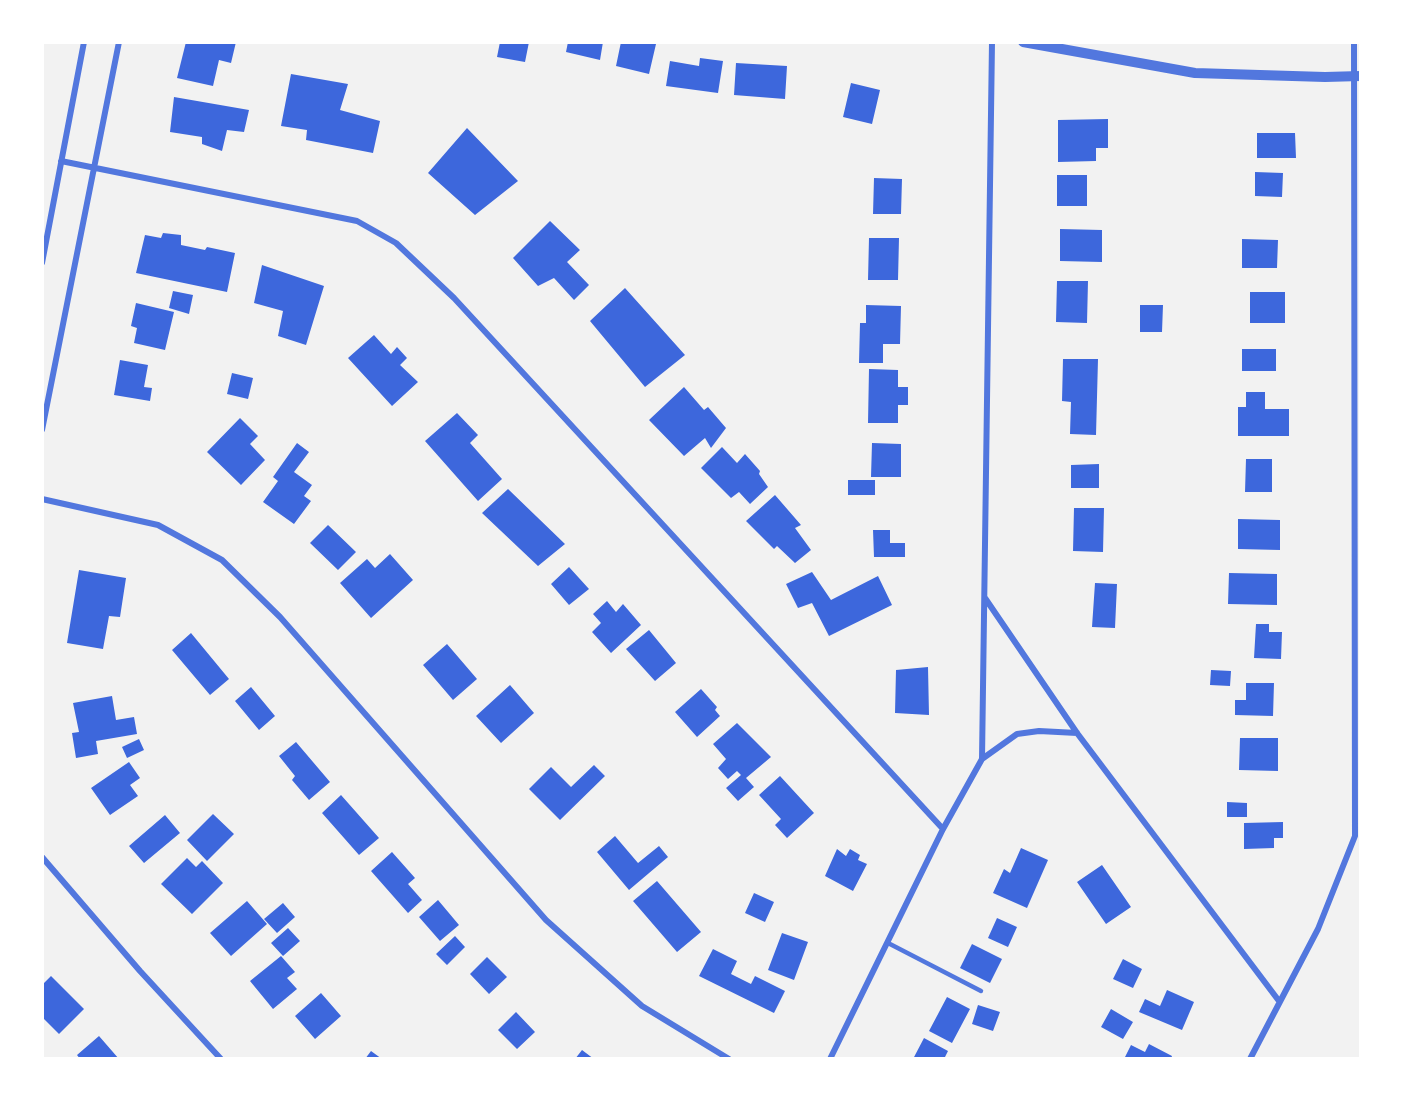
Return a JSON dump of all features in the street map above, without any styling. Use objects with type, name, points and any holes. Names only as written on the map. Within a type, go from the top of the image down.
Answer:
[{"type":"street","points":[[42,263],[84,42]]},
{"type":"street","points":[[42,430],[119,42]]},
{"type":"street","points":[[982,759],[992,42]]},
{"type":"street","points":[[1023,42],[1195,73],[1358,76]]},
{"type":"street","points":[[1250,1059],[1318,929],[1355,836],[1353,128],[1358,76],[1354,42]]},
{"type":"street","points":[[61,162],[357,221],[396,243],[454,298],[943,829]]},
{"type":"street","points":[[42,500],[158,525],[222,560],[280,617],[546,920],[642,1006],[729,1059]]},
{"type":"street","points":[[985,597],[1077,733],[1279,1001]]},
{"type":"street","points":[[830,1059],[943,829],[982,759],[1017,734],[1039,731],[1077,733]]},
{"type":"street","points":[[42,857],[140,971],[221,1059]]},
{"type":"lane","points":[[888,944],[981,991]]},
{"type":"building","points":[[186,42],[236,42],[231,63],[219,60],[213,86],[177,78]]},
{"type":"building","points":[[500,42],[529,42],[525,62],[497,57]]},
{"type":"building","points":[[568,42],[603,42],[600,60],[566,52]]},
{"type":"building","points":[[621,42],[656,44],[649,74],[616,66]]},
{"type":"building","points":[[700,58],[723,61],[718,93],[666,86],[670,61],[699,66]]},
{"type":"building","points":[[736,63],[787,66],[785,99],[734,95]]},
{"type":"building","points":[[291,74],[348,84],[340,110],[380,121],[373,153],[306,140],[307,130],[281,126]]},
{"type":"building","points":[[851,83],[880,90],[872,124],[843,117]]},
{"type":"building","points":[[174,97],[249,110],[244,132],[227,130],[222,151],[202,144],[202,137],[170,132]]},
{"type":"building","points":[[1108,119],[1108,148],[1096,148],[1096,161],[1058,162],[1058,120]]},
{"type":"building","points":[[467,128],[518,181],[475,215],[428,173]]},
{"type":"building","points":[[1257,133],[1295,133],[1296,158],[1257,158]]},
{"type":"building","points":[[1255,172],[1283,173],[1282,197],[1255,196]]},
{"type":"building","points":[[1057,175],[1087,175],[1087,206],[1057,206]]},
{"type":"building","points":[[874,178],[902,179],[901,214],[873,214]]},
{"type":"building","points":[[550,221],[580,250],[567,262],[589,285],[574,300],[554,278],[538,286],[513,258]]},
{"type":"building","points":[[1060,229],[1102,230],[1102,262],[1060,261]]},
{"type":"building","points":[[163,233],[181,235],[181,245],[205,250],[207,247],[235,253],[227,292],[136,273],[145,235],[161,238]]},
{"type":"building","points":[[869,238],[899,238],[898,280],[868,280]]},
{"type":"building","points":[[1242,239],[1278,240],[1277,268],[1242,268]]},
{"type":"building","points":[[262,265],[324,286],[306,345],[278,336],[283,311],[254,303]]},
{"type":"building","points":[[1057,281],[1088,281],[1087,323],[1056,322]]},
{"type":"building","points":[[625,288],[685,355],[645,387],[590,321]]},
{"type":"building","points":[[173,291],[193,295],[189,314],[169,308]]},
{"type":"building","points":[[1250,292],[1285,292],[1285,323],[1250,323]]},
{"type":"building","points":[[136,303],[174,312],[165,350],[134,343],[137,328],[131,326]]},
{"type":"building","points":[[866,305],[901,306],[900,344],[883,344],[883,363],[859,363],[860,323],[866,323]]},
{"type":"building","points":[[1140,305],[1163,305],[1162,332],[1140,332]]},
{"type":"building","points":[[374,335],[391,354],[397,347],[407,358],[400,365],[418,382],[392,406],[348,358]]},
{"type":"building","points":[[1242,349],[1276,349],[1276,371],[1242,371]]},
{"type":"building","points":[[1063,359],[1098,359],[1096,435],[1070,434],[1071,402],[1062,401]]},
{"type":"building","points":[[120,360],[148,365],[144,387],[152,388],[150,401],[114,395]]},
{"type":"building","points":[[869,369],[898,370],[898,387],[908,387],[908,405],[898,405],[898,423],[868,423]]},
{"type":"building","points":[[232,373],[253,378],[248,399],[227,394]]},
{"type":"building","points":[[684,387],[704,410],[708,407],[726,428],[711,448],[705,438],[684,456],[649,420]]},
{"type":"building","points":[[1246,392],[1265,392],[1265,409],[1289,409],[1289,436],[1238,436],[1238,407],[1246,407]]},
{"type":"building","points":[[457,413],[478,435],[470,443],[502,479],[478,501],[425,441]]},
{"type":"building","points":[[240,418],[258,436],[250,444],[265,460],[241,485],[207,452]]},
{"type":"building","points":[[297,443],[309,452],[294,472],[312,485],[304,496],[311,501],[294,524],[263,502],[278,481],[273,477]]},
{"type":"building","points":[[872,443],[901,444],[901,477],[871,477]]},
{"type":"building","points":[[722,447],[737,463],[745,454],[760,471],[759,474],[768,487],[750,504],[739,492],[731,498],[701,468]]},
{"type":"building","points":[[1246,459],[1272,459],[1272,492],[1245,492]]},
{"type":"building","points":[[1099,464],[1099,488],[1071,488],[1071,465]]},
{"type":"building","points":[[848,480],[875,480],[875,495],[848,495]]},
{"type":"building","points":[[508,489],[565,544],[538,566],[482,513]]},
{"type":"building","points":[[775,495],[801,525],[795,528],[811,550],[795,563],[777,546],[774,549],[746,521]]},
{"type":"building","points":[[1074,508],[1104,508],[1103,552],[1073,551]]},
{"type":"building","points":[[1238,519],[1280,520],[1280,550],[1238,549]]},
{"type":"building","points":[[328,525],[356,552],[338,570],[310,543]]},
{"type":"building","points":[[873,530],[890,530],[890,543],[905,543],[905,557],[874,557]]},
{"type":"building","points":[[390,554],[413,580],[371,618],[340,583],[367,559],[375,568]]},
{"type":"building","points":[[569,567],[589,589],[569,605],[551,584]]},
{"type":"building","points":[[79,570],[126,578],[120,617],[109,616],[103,649],[67,643]]},
{"type":"building","points":[[812,572],[831,600],[878,576],[892,605],[829,636],[812,603],[798,608],[786,584]]},
{"type":"building","points":[[1229,573],[1277,574],[1277,605],[1228,604]]},
{"type":"building","points":[[1095,583],[1117,584],[1115,628],[1092,627]]},
{"type":"building","points":[[607,601],[616,612],[623,604],[641,625],[611,653],[592,632],[601,623],[593,614]]},
{"type":"building","points":[[1256,624],[1269,624],[1269,632],[1282,632],[1281,659],[1254,658]]},
{"type":"building","points":[[649,630],[676,663],[655,681],[626,649]]},
{"type":"building","points":[[191,633],[229,679],[210,695],[172,650]]},
{"type":"building","points":[[447,644],[477,679],[453,700],[423,665]]},
{"type":"building","points":[[928,667],[929,715],[895,713],[896,670]]},
{"type":"building","points":[[1211,670],[1231,671],[1230,686],[1210,685]]},
{"type":"building","points":[[1246,683],[1274,683],[1273,716],[1235,715],[1235,700],[1246,700]]},
{"type":"building","points":[[510,685],[534,713],[501,743],[476,716]]},
{"type":"building","points":[[251,687],[275,716],[259,730],[235,701]]},
{"type":"building","points":[[701,689],[717,707],[715,710],[720,716],[697,737],[675,712]]},
{"type":"building","points":[[112,696],[116,720],[134,717],[137,734],[96,741],[98,754],[76,758],[72,733],[79,732],[73,703]]},
{"type":"building","points":[[737,723],[771,757],[746,778],[754,787],[738,801],[726,788],[741,775],[737,771],[728,779],[718,768],[726,759],[713,744]]},
{"type":"building","points":[[1240,738],[1278,738],[1278,771],[1239,770]]},
{"type":"building","points":[[139,739],[144,750],[127,758],[122,747]]},
{"type":"building","points":[[296,742],[330,782],[309,800],[292,780],[295,776],[279,756]]},
{"type":"building","points":[[129,762],[140,778],[130,785],[138,796],[110,815],[91,788]]},
{"type":"building","points":[[594,765],[605,776],[560,820],[529,789],[551,767],[571,787]]},
{"type":"building","points":[[780,776],[814,813],[787,838],[775,825],[781,819],[759,795]]},
{"type":"building","points":[[341,795],[379,838],[359,855],[322,813]]},
{"type":"building","points":[[1227,802],[1247,803],[1247,817],[1227,817]]},
{"type":"building","points":[[213,814],[234,834],[207,861],[187,840]]},
{"type":"building","points":[[165,815],[180,833],[144,863],[129,846]]},
{"type":"building","points":[[1283,822],[1283,838],[1274,838],[1274,848],[1244,849],[1244,823]]},
{"type":"building","points":[[615,836],[638,863],[659,846],[668,857],[629,890],[597,852]]},
{"type":"building","points":[[1021,848],[1048,860],[1027,908],[993,893],[1004,869],[1010,873]]},
{"type":"building","points":[[837,849],[846,856],[850,849],[860,855],[858,860],[867,864],[853,891],[825,876]]},
{"type":"building","points":[[392,852],[415,878],[408,884],[422,900],[408,913],[371,871]]},
{"type":"building","points":[[187,858],[196,867],[202,861],[223,883],[192,914],[161,884]]},
{"type":"building","points":[[1102,865],[1131,907],[1106,924],[1077,882]]},
{"type":"building","points":[[657,881],[701,932],[677,952],[633,901]]},
{"type":"building","points":[[754,893],[774,902],[765,922],[745,913]]},
{"type":"building","points":[[438,900],[459,925],[440,941],[419,917]]},
{"type":"building","points":[[247,901],[267,924],[231,956],[210,933]]},
{"type":"building","points":[[283,903],[295,917],[277,933],[264,919]]},
{"type":"building","points":[[997,918],[1017,927],[1008,947],[988,938]]},
{"type":"building","points":[[288,928],[300,941],[283,956],[271,943]]},
{"type":"building","points":[[782,933],[808,942],[794,980],[768,970]]},
{"type":"building","points":[[455,936],[465,947],[447,965],[436,954]]},
{"type":"building","points":[[972,944],[1002,959],[990,983],[960,968]]},
{"type":"building","points":[[713,949],[737,961],[731,974],[751,984],[755,976],[785,991],[774,1013],[699,976]]},
{"type":"building","points":[[281,956],[295,972],[287,978],[297,989],[273,1009],[250,981]]},
{"type":"building","points":[[487,957],[507,977],[489,994],[470,974]]},
{"type":"building","points":[[1123,959],[1142,969],[1133,988],[1113,979]]},
{"type":"building","points":[[51,976],[84,1009],[59,1034],[42,1017],[42,985]]},
{"type":"building","points":[[1167,990],[1194,1002],[1182,1030],[1139,1012],[1145,999],[1160,1006]]},
{"type":"building","points":[[321,993],[341,1016],[315,1039],[295,1016]]},
{"type":"building","points":[[947,997],[970,1009],[952,1043],[929,1031]]},
{"type":"building","points":[[978,1005],[1000,1012],[993,1031],[972,1024]]},
{"type":"building","points":[[1111,1009],[1133,1022],[1123,1039],[1101,1027]]},
{"type":"building","points":[[516,1012],[535,1032],[517,1049],[498,1030]]},
{"type":"building","points":[[99,1036],[119,1059],[80,1059],[77,1055]]},
{"type":"building","points":[[924,1038],[948,1051],[944,1059],[913,1059]]},
{"type":"building","points":[[1149,1044],[1172,1056],[1171,1059],[1124,1059],[1131,1045],[1145,1052]]},
{"type":"building","points":[[582,1050],[594,1059],[575,1059]]},
{"type":"building","points":[[371,1051],[382,1059],[365,1059]]}]
